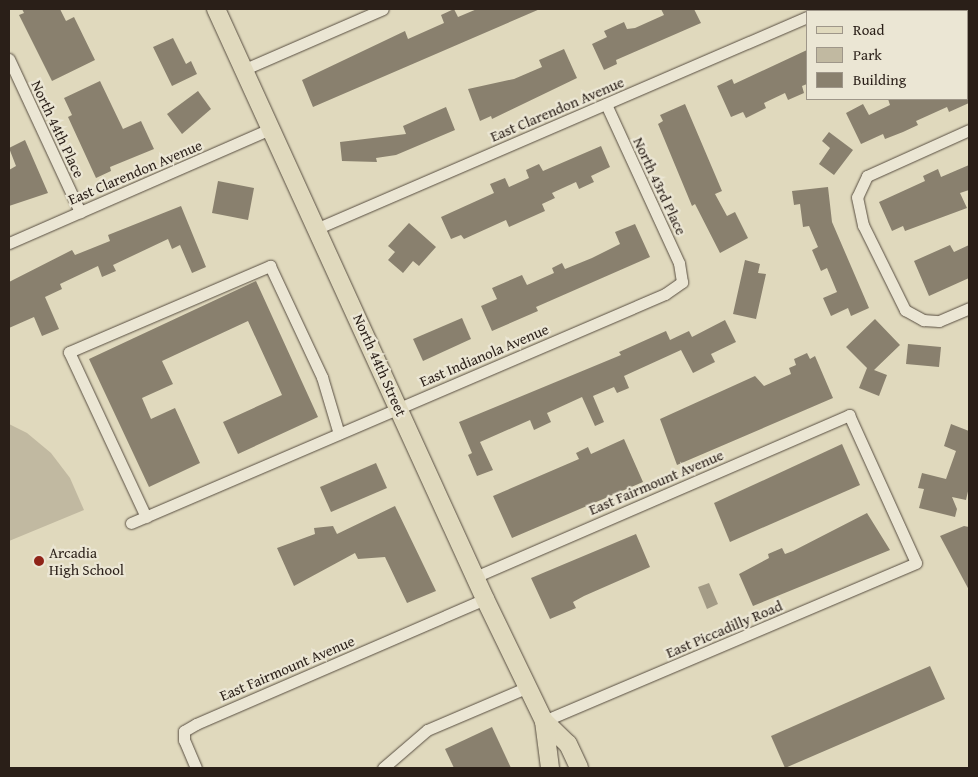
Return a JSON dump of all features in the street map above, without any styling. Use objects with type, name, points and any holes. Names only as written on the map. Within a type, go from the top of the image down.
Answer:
[{"type":"main road","name":"North 44th Street","points":[[216,9],[400,407],[475,578],[544,721],[550,768]]},
{"type":"main road","name":"North 44th Street","points":[[544,721],[568,744],[579,768]]},
{"type":"street","points":[[245,69],[383,9]]},
{"type":"street","name":"East Clarendon Avenue","points":[[318,228],[806,17]]},
{"type":"street","name":"North 44th Place","points":[[9,59],[80,212]]},
{"type":"street","name":"North 43rd Place","points":[[606,104],[679,263],[682,282]]},
{"type":"street","name":"East Clarendon Avenue","points":[[9,243],[272,128]]},
{"type":"street","points":[[969,130],[867,176],[857,197],[863,225],[899,300],[912,316],[939,321],[969,308]]},
{"type":"street","points":[[146,517],[69,352],[270,266],[322,377],[339,434]]},
{"type":"street","name":"East Indianola Avenue","points":[[131,523],[665,294],[682,282]]},
{"type":"street","name":"East Fairmount Avenue","points":[[475,578],[849,416],[916,563]]},
{"type":"street","name":"East Piccadilly Road","points":[[544,721],[916,563]]},
{"type":"street","name":"East Fairmount Avenue","points":[[196,768],[184,740],[184,731],[485,599]]},
{"type":"street","points":[[383,768],[427,730],[528,687]]},
{"type":"green space","points":[[9,424],[27,433],[51,453],[70,478],[84,510],[9,541]]},
{"type":"shaded area","points":[[709,583],[718,604],[707,609],[698,587]]},
{"type":"building","points":[[22,9],[60,9],[66,21],[74,17],[95,60],[52,81],[19,15],[24,13]]},
{"type":"building","points":[[454,9],[458,17],[477,9],[540,9],[313,107],[302,80],[405,31],[408,39],[444,23],[441,15]]},
{"type":"building","points":[[661,9],[694,9],[701,23],[616,60],[617,64],[604,70],[592,44],[607,37],[604,31],[624,22],[627,29],[635,28],[664,15]]},
{"type":"building","points":[[173,38],[186,64],[191,61],[197,74],[172,86],[153,47]]},
{"type":"building","points":[[564,49],[577,78],[492,119],[491,116],[480,121],[468,89],[514,79],[542,67],[539,60]]},
{"type":"building","points":[[806,50],[806,84],[802,86],[804,93],[788,100],[785,93],[764,103],[766,108],[746,118],[743,112],[731,117],[717,86],[732,79],[734,84]]},
{"type":"building","points":[[100,81],[123,129],[141,121],[154,149],[110,167],[111,171],[96,178],[68,117],[72,115],[64,98]]},
{"type":"building","points":[[198,91],[211,109],[182,134],[167,114]]},
{"type":"building","points":[[969,99],[969,103],[949,112],[947,107],[916,121],[918,125],[903,132],[885,139],[883,134],[861,144],[846,113],[863,104],[869,115],[890,105],[888,100]]},
{"type":"building","points":[[685,104],[722,191],[715,194],[727,216],[735,212],[748,238],[720,253],[695,204],[692,206],[658,124],[663,121],[660,115]]},
{"type":"building","points":[[446,107],[455,130],[396,155],[376,158],[377,162],[342,161],[340,142],[406,134],[403,126]]},
{"type":"building","points":[[829,132],[853,150],[834,175],[819,164],[830,148],[822,141]]},
{"type":"building","points":[[25,140],[48,193],[9,206],[9,170],[16,166],[9,148]]},
{"type":"building","points":[[601,146],[610,167],[591,176],[594,182],[579,189],[576,182],[552,193],[555,198],[542,204],[545,211],[509,227],[506,220],[464,239],[461,235],[451,239],[441,217],[494,193],[490,184],[505,178],[509,187],[529,178],[526,170],[539,164],[543,171]]},
{"type":"building","points":[[969,165],[969,190],[960,193],[967,208],[905,231],[903,226],[892,231],[879,202],[925,181],[923,176],[938,169],[941,177]]},
{"type":"building","points":[[218,181],[254,188],[248,220],[212,213]]},
{"type":"building","points":[[828,187],[832,222],[869,308],[851,316],[848,308],[831,316],[823,298],[837,292],[827,268],[821,271],[812,250],[818,247],[809,226],[803,227],[800,204],[794,205],[792,191]]},
{"type":"building","points":[[181,206],[206,267],[192,273],[180,245],[172,249],[168,239],[113,265],[116,271],[102,277],[98,266],[60,284],[62,289],[45,297],[59,329],[42,336],[34,317],[9,328],[9,282],[72,250],[75,255],[110,241],[108,235]]},
{"type":"building","points":[[409,223],[436,247],[419,266],[413,261],[403,273],[388,260],[395,252],[388,246]]},
{"type":"building","points":[[635,224],[650,257],[536,307],[538,311],[492,331],[481,306],[497,299],[492,288],[522,275],[527,285],[554,273],[552,268],[562,263],[565,269],[592,258],[620,244],[615,232]]},
{"type":"building","points":[[950,245],[954,252],[969,245],[969,278],[929,296],[914,261]]},
{"type":"building","points":[[745,260],[760,264],[758,273],[766,274],[756,319],[733,314]]},
{"type":"building","points":[[256,281],[318,417],[238,454],[223,422],[282,395],[248,321],[162,361],[173,384],[142,398],[151,419],[175,408],[200,463],[149,487],[89,359]]},
{"type":"building","points":[[462,318],[471,339],[423,361],[413,339]]},
{"type":"building","points":[[875,319],[900,345],[874,370],[887,375],[879,396],[859,388],[867,368],[846,347]]},
{"type":"building","points":[[725,320],[736,342],[711,354],[715,362],[693,373],[681,350],[624,376],[629,388],[617,393],[614,387],[593,396],[604,422],[595,426],[582,397],[547,413],[551,422],[534,430],[530,420],[480,442],[493,470],[477,476],[468,455],[472,453],[459,422],[621,355],[619,352],[666,331],[670,340],[689,331],[692,337]]},
{"type":"building","points":[[908,344],[941,347],[939,367],[906,364]]},
{"type":"building","points":[[807,353],[810,359],[815,356],[833,398],[677,465],[660,419],[755,376],[764,386],[791,374],[789,368],[796,365],[794,359]]},
{"type":"building","points":[[951,424],[969,431],[969,487],[966,500],[952,497],[957,509],[955,517],[919,508],[924,489],[918,488],[922,473],[946,479],[956,451],[944,446]]},
{"type":"building","points":[[624,439],[643,482],[512,538],[493,496],[579,459],[576,453],[588,447],[591,454]]},
{"type":"building","points":[[842,444],[860,485],[730,542],[714,503]]},
{"type":"building","points":[[376,463],[387,488],[331,512],[320,487]]},
{"type":"building","points":[[395,506],[436,591],[407,603],[385,557],[358,559],[355,553],[294,586],[277,548],[315,534],[314,528],[333,526],[337,534]]},
{"type":"building","points":[[867,513],[890,550],[753,606],[739,574],[769,558],[768,554],[782,548],[785,554],[793,551]]},
{"type":"building","points":[[964,526],[969,527],[969,590],[940,536]]},
{"type":"building","points":[[636,534],[650,567],[584,596],[573,602],[576,608],[550,619],[531,578]]},
{"type":"building","points":[[930,666],[945,699],[785,768],[771,736]]},
{"type":"building","points":[[492,727],[511,768],[454,768],[445,749]]},
{"type":"place","name":"Arcadia High School","points":[[39,561]]}]
